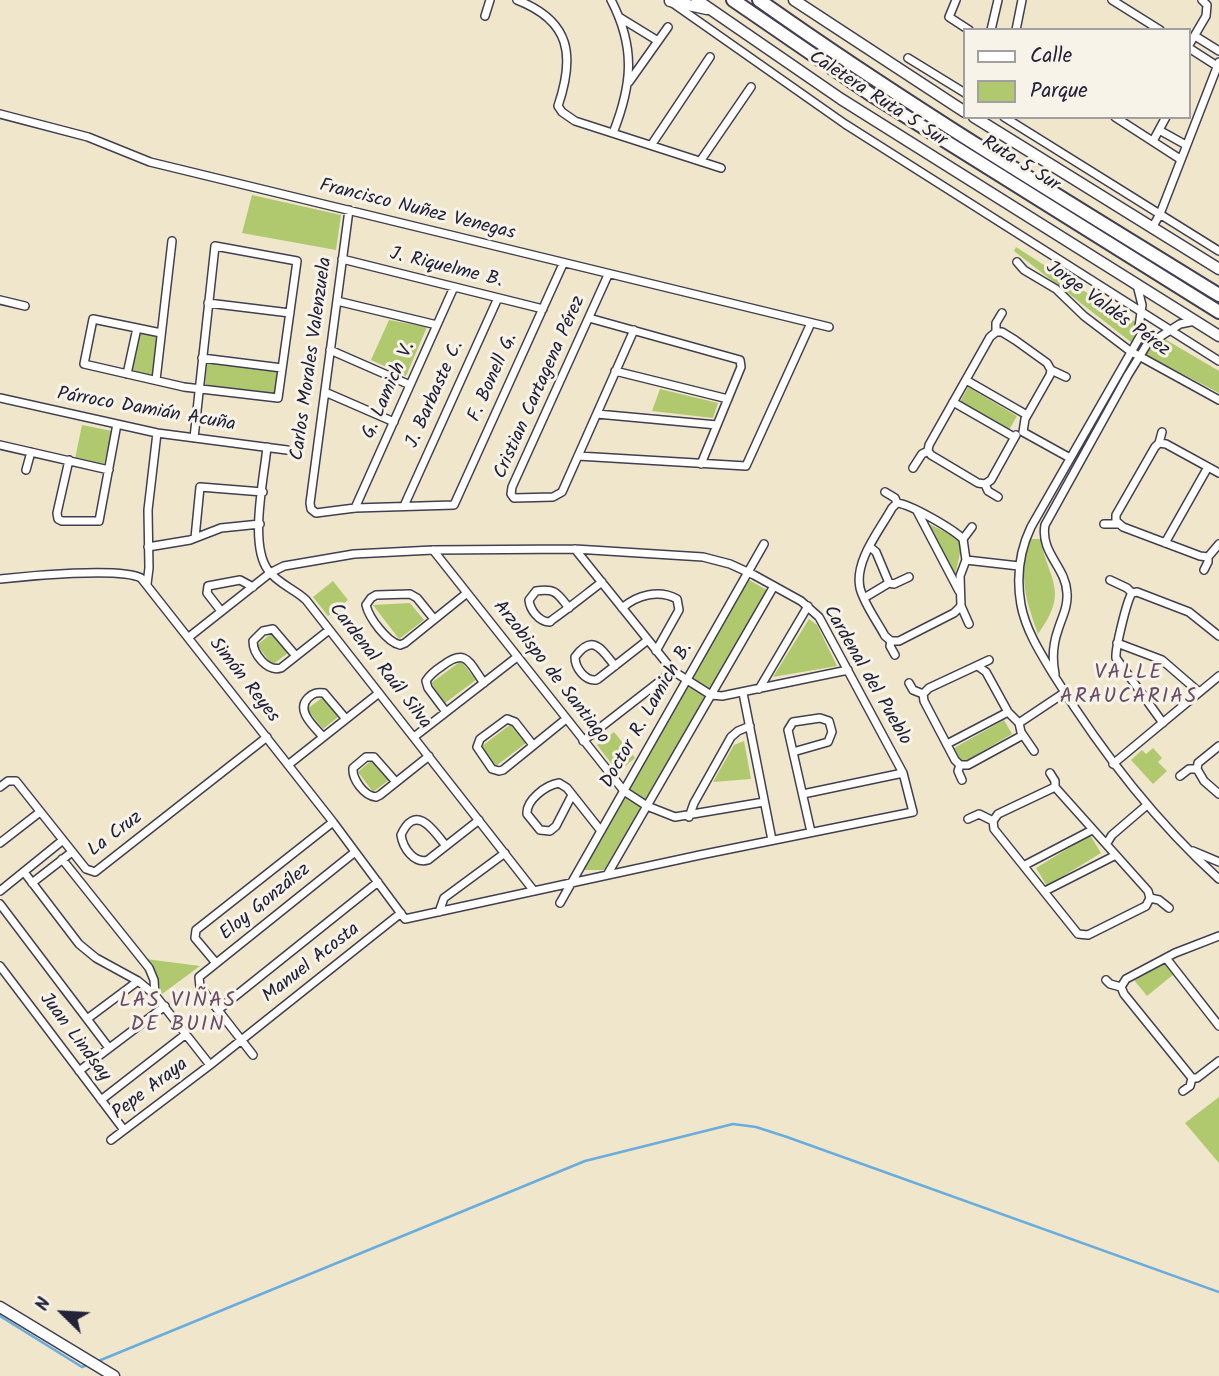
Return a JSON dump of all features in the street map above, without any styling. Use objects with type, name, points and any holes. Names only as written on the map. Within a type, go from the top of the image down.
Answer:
[{"type":"highway","name":"Ruta 5 Sur","points":[[733,0],[870,94],[1219,312]]},
{"type":"highway","name":"Ruta 5 Sur","points":[[759,0],[898,94],[1219,295]]},
{"type":"main road","name":"Caletera Ruta 5 Sur","points":[[697,0],[862,113],[1219,335]]},
{"type":"main road","name":"Caletera Ruta 5 Sur","points":[[794,0],[964,111]]},
{"type":"main road","points":[[669,1],[710,9]]},
{"type":"main road","points":[[977,119],[1219,269]]},
{"type":"main road","points":[[0,1307],[114,1376]]},
{"type":"street","points":[[485,16],[490,0]]},
{"type":"street","points":[[517,0],[547,16],[563,36],[568,67],[558,106],[562,113],[575,121],[721,168]]},
{"type":"street","points":[[611,0],[628,49],[629,82],[613,133]]},
{"type":"street","points":[[956,0],[949,18],[966,28]]},
{"type":"street","points":[[991,28],[998,0]]},
{"type":"street","points":[[1016,28],[1021,0]]},
{"type":"street","points":[[1112,0],[1157,28]]},
{"type":"street","points":[[1191,43],[1206,16],[1208,8],[1202,0]]},
{"type":"street","points":[[669,1],[845,124],[1219,361]]},
{"type":"street","points":[[619,18],[658,41]]},
{"type":"street","points":[[629,82],[668,27]]},
{"type":"street","points":[[1195,36],[1219,51]]},
{"type":"street","points":[[1152,228],[1160,214],[1218,64],[1191,47]]},
{"type":"street","points":[[652,144],[710,57]]},
{"type":"street","points":[[908,58],[964,92]]},
{"type":"street","points":[[908,76],[916,63]]},
{"type":"street","points":[[701,160],[751,87]]},
{"type":"street","name":"Francisco Nuñez Venegas","points":[[0,114],[88,137],[150,162],[829,327]]},
{"type":"street","name":"Ruta 5 Sur","points":[[1007,119],[1219,251]]},
{"type":"street","points":[[1118,119],[1180,159]]},
{"type":"street","points":[[1153,141],[1165,119]]},
{"type":"street","points":[[1159,130],[1186,145]]},
{"type":"street","name":"Carlos Morales Valenzuela","points":[[349,210],[310,503],[313,511],[321,513],[355,508]]},
{"type":"street","points":[[156,380],[172,241]]},
{"type":"street","points":[[161,333],[93,319],[84,364],[199,389],[278,398],[297,261],[215,246],[208,303],[202,358],[199,389],[194,438]]},
{"type":"street","name":"J. Riquelme B.","points":[[342,259],[543,309]]},
{"type":"street","name":"Jorge Valdés Pérez","points":[[1017,262],[1056,289],[1092,323],[1130,351],[1219,400]]},
{"type":"street","name":"F. Bonell G.","points":[[404,506],[454,505],[563,264]]},
{"type":"street","name":"Cristian Cartagena Pérez","points":[[608,275],[512,487],[513,496],[519,499],[560,494],[634,330]]},
{"type":"street","points":[[1137,285],[1142,299],[1139,327],[1142,333],[1151,338],[1162,337],[1180,324],[1195,321]]},
{"type":"street","name":"G. Lamich V.","points":[[355,508],[454,287]]},
{"type":"street","name":"J. Barbaste C.","points":[[404,506],[498,298]]},
{"type":"street","points":[[0,300],[24,306]]},
{"type":"street","points":[[337,301],[437,325]]},
{"type":"street","points":[[208,303],[290,313]]},
{"type":"street","points":[[996,332],[996,323],[1002,313]]},
{"type":"street","points":[[589,318],[740,359],[742,365],[701,464]]},
{"type":"street","points":[[578,456],[746,466],[811,323]]},
{"type":"street","points":[[127,374],[137,328]]},
{"type":"street","points":[[928,451],[990,337],[996,332],[1004,333],[1027,347],[1047,363],[1051,370],[1066,377]]},
{"type":"street","points":[[1056,678],[1053,658],[1056,637],[1065,613],[1067,591],[1062,575],[1047,549],[1044,535],[1051,513],[1130,351],[1142,333]]},
{"type":"street","points":[[1151,338],[1070,458],[1028,533],[1019,566],[1021,604],[1035,643],[1064,693],[1113,764],[1186,847],[1218,875]]},
{"type":"street","points":[[330,350],[410,384]]},
{"type":"street","points":[[202,358],[282,368]]},
{"type":"street","points":[[928,451],[978,483],[985,484],[990,480],[1014,437],[1023,432],[1027,415],[1051,370]]},
{"type":"street","points":[[615,371],[728,399]]},
{"type":"street","points":[[966,380],[1027,415]]},
{"type":"street","points":[[325,392],[394,422]]},
{"type":"street","name":"Párroco Damián Acuña","points":[[0,398],[157,433],[287,450]]},
{"type":"street","points":[[953,402],[1014,437]]},
{"type":"street","points":[[597,414],[717,425]]},
{"type":"street","points":[[69,460],[58,519],[99,521],[117,424]]},
{"type":"street","points":[[1023,432],[1070,458]]},
{"type":"street","points":[[1118,524],[1117,513],[1154,447],[1159,443],[1162,432]]},
{"type":"street","points":[[147,584],[148,510],[157,433]]},
{"type":"street","points":[[1159,443],[1164,443],[1219,473]]},
{"type":"street","points":[[0,445],[109,470]]},
{"type":"street","points":[[267,447],[260,524],[261,553],[270,573]]},
{"type":"street","points":[[913,468],[922,454],[928,451]]},
{"type":"street","points":[[26,470],[31,452]]},
{"type":"street","points":[[1165,543],[1208,467]]},
{"type":"street","points":[[985,484],[988,491],[998,497]]},
{"type":"street","points":[[195,538],[200,487],[263,492]]},
{"type":"street","points":[[885,492],[895,498],[897,503]]},
{"type":"street","points":[[895,655],[890,646],[891,642],[864,598],[859,577],[870,547],[892,508],[897,503],[902,503],[963,539]]},
{"type":"street","points":[[355,508],[404,506]]},
{"type":"street","points":[[917,511],[957,579],[961,606],[969,624]]},
{"type":"street","points":[[925,526],[933,520]]},
{"type":"street","points":[[148,547],[195,538],[221,528],[260,524]]},
{"type":"street","points":[[1104,524],[1118,524],[1203,557],[1208,556],[1219,544]]},
{"type":"street","points":[[957,579],[966,560],[963,539],[972,527]]},
{"type":"street","points":[[1028,533],[1044,535]]},
{"type":"street","name":"Doctor R. Lamich B.","points":[[560,903],[764,544]]},
{"type":"street","points":[[870,547],[876,552],[889,583]]},
{"type":"street","points":[[575,549],[673,671],[686,682],[711,695],[743,693],[848,670]]},
{"type":"street","name":"Cardenal del Pueblo","points":[[189,637],[270,573],[289,565],[354,554],[433,550],[575,549],[703,557],[730,564],[774,586],[808,606],[823,622],[904,773],[913,812],[439,912],[403,916]]},
{"type":"street","name":"Arzobispo de Santiago","points":[[433,550],[624,791],[647,806],[672,817],[689,817]]},
{"type":"street","points":[[1203,570],[1208,556]]},
{"type":"street","points":[[966,560],[1019,566]]},
{"type":"street","name":"Cardenal Raúl Silva","points":[[270,573],[303,597],[534,891]]},
{"type":"street","points":[[0,579],[52,574],[129,574],[138,576],[147,584]]},
{"type":"street","points":[[864,598],[889,583],[894,584],[909,577]]},
{"type":"street","points":[[221,611],[206,591],[208,586],[240,580],[253,587]]},
{"type":"street","points":[[1110,580],[1132,593]]},
{"type":"street","points":[[569,608],[557,592],[551,590],[536,591],[529,600],[531,608],[540,619],[552,621],[569,608],[602,582]]},
{"type":"street","name":"Simón Reyes","points":[[147,584],[403,916]]},
{"type":"street","points":[[607,875],[774,586]]},
{"type":"street","points":[[1163,723],[1118,661],[1115,651],[1125,621],[1128,597],[1137,592],[1184,610],[1219,636]]},
{"type":"street","points":[[434,619],[417,598],[410,594],[373,596],[366,605],[390,641],[397,645],[405,643],[467,593]]},
{"type":"street","points":[[622,608],[636,597],[645,594],[677,599],[679,610],[656,651]]},
{"type":"street","points":[[759,689],[808,606]]},
{"type":"street","points":[[891,642],[899,641],[954,613],[961,606]]},
{"type":"street","points":[[296,656],[273,629],[263,631],[253,641],[254,650],[271,669],[279,669],[296,656],[329,629]]},
{"type":"street","points":[[1035,643],[1045,644],[1056,637]]},
{"type":"street","points":[[615,666],[599,646],[594,644],[578,653],[575,660],[584,676],[591,680],[598,679],[615,666],[648,640]]},
{"type":"street","points":[[1117,643],[1162,660],[1199,692]]},
{"type":"street","points":[[446,712],[426,684],[428,677],[445,663],[455,656],[463,657],[484,683]]},
{"type":"street","points":[[414,737],[517,657]]},
{"type":"street","points":[[960,765],[923,701],[923,694],[929,688],[970,668],[979,667],[989,660]]},
{"type":"street","points":[[979,667],[986,672],[1007,712],[1019,723],[1023,735],[1034,751]]},
{"type":"street","points":[[583,741],[673,671]]},
{"type":"street","points":[[1113,764],[1219,676]]},
{"type":"street","points":[[909,683],[914,690],[923,694]]},
{"type":"street","points":[[323,737],[303,712],[306,699],[316,693],[324,693],[346,719]]},
{"type":"street","points":[[288,765],[379,693]]},
{"type":"street","points":[[743,693],[772,840]]},
{"type":"street","points":[[1019,723],[1064,693]]},
{"type":"street","points":[[947,744],[1007,712]]},
{"type":"street","points":[[793,752],[828,742],[832,732],[827,720],[820,718],[791,723],[788,730],[811,832]]},
{"type":"street","points":[[533,745],[515,722],[508,719],[480,739],[477,747],[492,769],[499,771],[533,745],[566,719]]},
{"type":"street","points":[[689,817],[731,737],[750,726]]},
{"type":"street","points":[[960,765],[968,765],[1023,735]]},
{"type":"street","name":"La Cruz","points":[[0,787],[8,781],[16,781],[88,870],[99,870],[267,737]]},
{"type":"street","points":[[1219,746],[1198,763],[1197,769],[1219,794]]},
{"type":"street","points":[[396,782],[374,757],[366,757],[353,768],[354,777],[371,797],[378,796],[396,782],[429,756]]},
{"type":"street","points":[[960,765],[958,771],[962,780]]},
{"type":"street","points":[[1180,776],[1189,769],[1197,769]]},
{"type":"street","points":[[803,794],[904,773]]},
{"type":"street","points":[[1050,773],[1055,787]]},
{"type":"street","points":[[572,795],[556,826],[550,831],[540,830],[527,814],[530,802],[553,784],[565,785],[601,831]]},
{"type":"street","points":[[1055,787],[1092,830],[1107,843],[1114,856],[1147,891],[1150,898],[1146,906],[1079,939],[1025,865],[994,829],[993,821],[998,814],[1055,787]]},
{"type":"street","points":[[689,817],[764,802]]},
{"type":"street","points":[[1107,843],[1112,835],[1147,804]]},
{"type":"street","points":[[0,843],[40,812]]},
{"type":"street","points":[[968,819],[977,814],[993,821]]},
{"type":"street","points":[[446,846],[424,820],[414,821],[402,832],[403,843],[418,861],[428,860],[446,846],[479,820]]},
{"type":"street","points":[[216,963],[195,937],[196,930],[333,822]]},
{"type":"street","points":[[1025,865],[1092,830]]},
{"type":"street","points":[[0,891],[63,840]]},
{"type":"street","points":[[1186,847],[1219,862]]},
{"type":"street","points":[[32,883],[72,852]]},
{"type":"street","name":"Eloy González","points":[[218,1010],[200,987],[201,975],[355,852]]},
{"type":"street","points":[[439,912],[444,898],[505,853]]},
{"type":"street","points":[[1045,891],[1114,856]]},
{"type":"street","points":[[62,859],[146,963],[153,976],[155,995]]},
{"type":"street","points":[[24,872],[79,944],[96,958],[138,981],[155,995],[210,1065]]},
{"type":"street","points":[[253,1055],[218,1010],[378,882]]},
{"type":"street","points":[[1150,898],[1159,900],[1168,908]]},
{"type":"street","points":[[0,904],[109,1048]]},
{"type":"street","name":"Manuel Acosta","points":[[210,1065],[403,916]]},
{"type":"street","points":[[1121,987],[1126,979],[1166,958],[1219,936]]},
{"type":"street","points":[[1166,958],[1219,1026]]},
{"type":"street","name":"Juan Lindsay","points":[[0,966],[124,1130]]},
{"type":"street","points":[[1106,980],[1121,987],[1192,1078]]},
{"type":"street","points":[[87,1019],[138,981]]},
{"type":"street","points":[[79,1071],[164,1006]]},
{"type":"street","points":[[101,1100],[186,1034]]},
{"type":"street","points":[[1192,1078],[1197,1078],[1219,1061]]},
{"type":"street","name":"Pepe Araya","points":[[111,1140],[210,1065]]},
{"type":"street","points":[[1184,1091],[1190,1086],[1192,1078]]},
{"type":"green space","points":[[252,195],[341,215],[336,250],[242,233]]},
{"type":"green space","points":[[1016,247],[1095,298],[1219,371],[1219,393],[1150,357],[1014,251]]},
{"type":"green space","points":[[389,320],[427,327],[406,376],[371,360]]},
{"type":"green space","points":[[140,332],[158,337],[154,372],[151,375],[134,371],[132,367]]},
{"type":"green space","points":[[207,361],[278,370],[275,395],[205,387]]},
{"type":"green space","points":[[968,387],[1017,416],[1009,430],[960,402]]},
{"type":"green space","points":[[660,389],[718,403],[713,418],[652,411]]},
{"type":"green space","points":[[82,425],[112,431],[104,464],[75,459]]},
{"type":"green space","points":[[929,524],[954,536],[962,544],[955,576]]},
{"type":"green space","points":[[1029,539],[1040,539],[1055,597],[1053,607],[1038,634],[1025,588],[1024,566]]},
{"type":"green space","points":[[749,580],[767,590],[604,870],[584,870]]},
{"type":"green space","points":[[333,581],[348,600],[328,616],[313,597]]},
{"type":"green space","points":[[410,603],[424,620],[399,639],[373,605]]},
{"type":"green space","points":[[809,619],[817,625],[837,666],[773,677]]},
{"type":"green space","points":[[272,633],[288,653],[272,665],[257,645]]},
{"type":"green space","points":[[461,661],[476,680],[445,703],[431,683]]},
{"type":"green space","points":[[323,697],[338,717],[323,729],[307,709]]},
{"type":"green space","points":[[1004,720],[1012,734],[962,763],[954,748]]},
{"type":"green space","points":[[511,724],[526,743],[496,766],[482,746]]},
{"type":"green space","points":[[614,732],[635,758],[618,772],[597,745]]},
{"type":"green space","points":[[744,741],[751,779],[713,782],[734,745]]},
{"type":"green space","points":[[1153,748],[1162,758],[1158,762],[1167,771],[1153,784],[1131,760],[1142,750],[1146,754]]},
{"type":"green space","points":[[373,759],[389,780],[373,792],[358,772]]},
{"type":"green space","points":[[1090,835],[1101,853],[1047,886],[1036,868]]},
{"type":"green space","points":[[146,959],[200,966],[162,994],[154,968]]},
{"type":"green space","points":[[1165,963],[1174,974],[1147,996],[1134,980]]},
{"type":"green space","points":[[1219,1097],[1219,1163],[1185,1123]]},
{"type":"waterway","points":[[96,1362],[585,1161],[733,1124],[756,1127],[787,1137],[1219,1292]]},
{"type":"waterway","points":[[0,1316],[82,1367],[90,1364]]},
{"type":"district","name":"VALLE ARAUCARIAS","points":[[1129,686]]},
{"type":"district","name":"LAS VIÑAS DE BUIN","points":[[178,1014]]}]
